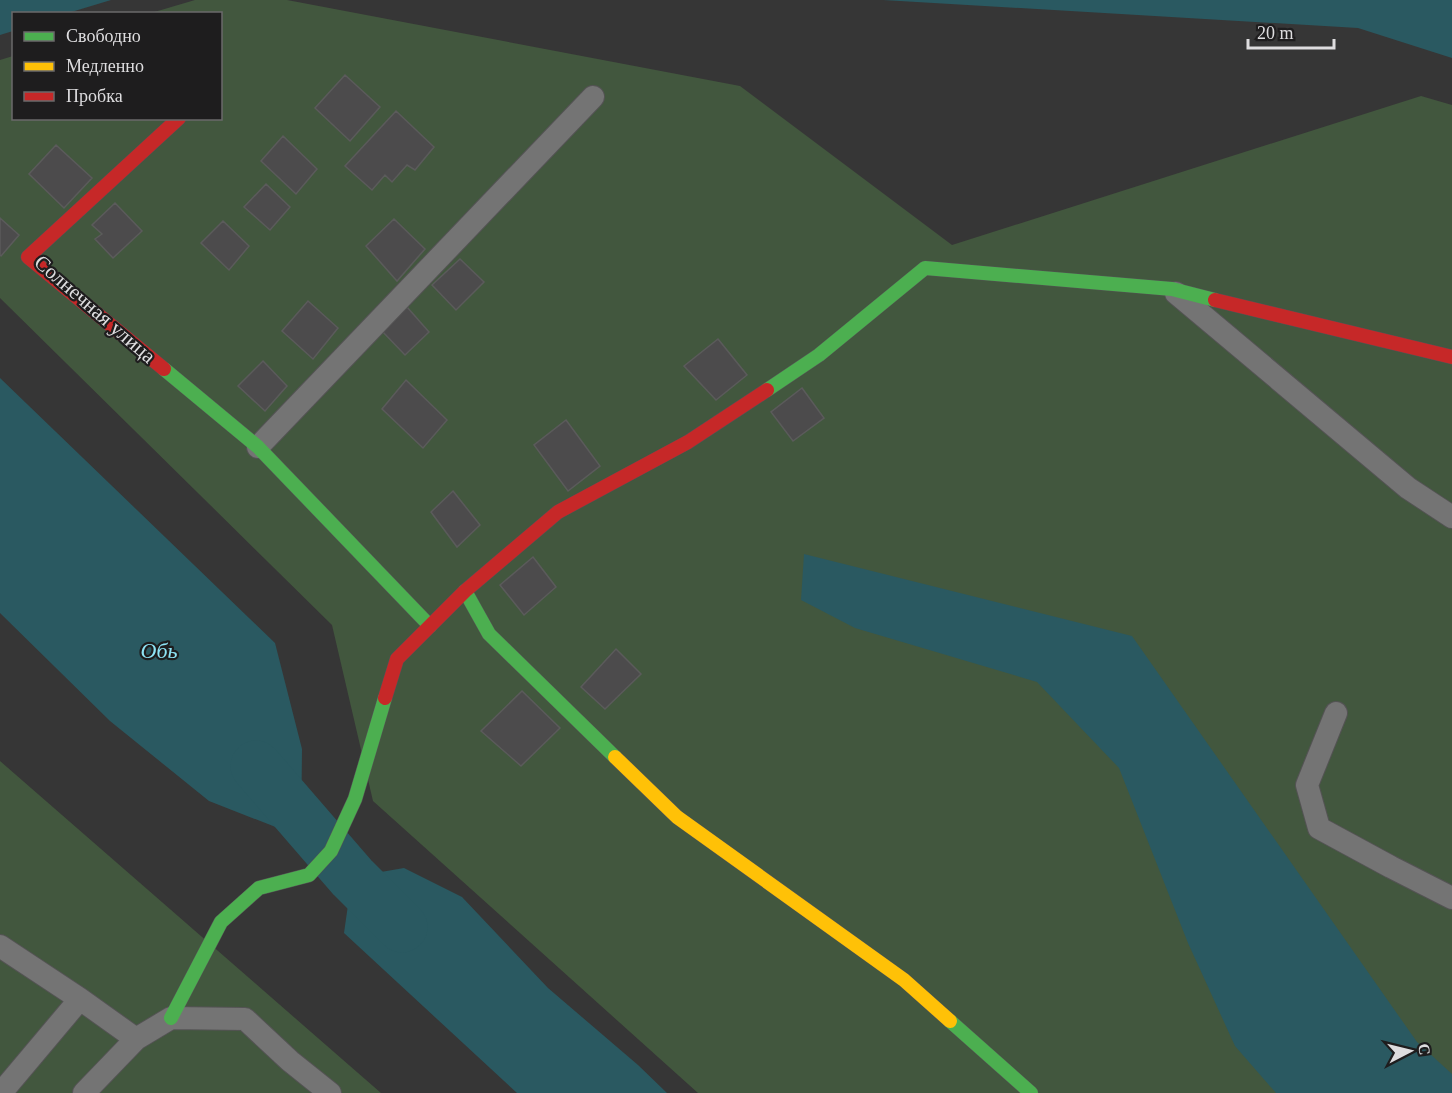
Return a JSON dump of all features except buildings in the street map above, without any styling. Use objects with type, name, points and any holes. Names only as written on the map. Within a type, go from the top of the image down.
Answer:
[{"type":"street","points":[[258,447],[593,97]]},
{"type":"street","name":"Солнечная улица","points":[[177,120],[28,257],[258,447],[430,626]]},
{"type":"street","points":[[85,1093],[136,1039],[171,1018],[221,922],[259,888],[309,875],[331,851],[355,799],[397,659],[465,591],[558,512],[697,436],[819,355],[925,268],[1172,289],[1452,357]]},
{"type":"street","points":[[1172,289],[1408,488],[1452,517]]},
{"type":"street","points":[[465,591],[489,634],[677,817],[904,980],[1031,1093]]},
{"type":"street","points":[[1336,713],[1307,786],[1318,828],[1452,898]]},
{"type":"street","points":[[0,946],[136,1039]]},
{"type":"street","points":[[1,1093],[80,999]]},
{"type":"street","points":[[171,1018],[245,1019],[290,1061],[330,1093]]},
{"type":"green space","points":[[195,0],[287,0],[740,86],[952,245],[1421,96],[1452,105],[1452,1093],[698,1093],[373,801],[332,625],[0,298],[0,60],[12,56],[12,120],[222,120],[222,12],[154,12]]},
{"type":"green space","points":[[0,761],[381,1093],[0,1093]]},
{"type":"water","points":[[0,0],[111,0],[71,12],[12,12],[12,31],[0,35]]},
{"type":"water","points":[[883,0],[1452,0],[1452,58],[1358,28]]},
{"type":"water","name":"Обь","points":[[0,378],[275,643],[302,749],[301,837],[209,801],[110,721],[0,613]]},
{"type":"water","points":[[804,554],[1132,636],[1417,1042],[1452,1074],[1452,1093],[1276,1093],[1235,1046],[1188,943],[1119,768],[1037,682],[855,628],[801,600]]},
{"type":"water","points":[[404,868],[462,897],[548,988],[638,1065],[667,1093],[517,1093],[344,933],[352,877]]},
{"type":"waterway","points":[[256,766],[352,877],[402,927]]},
{"type":"traffic: fast","points":[[767,390],[819,355],[925,268],[1172,289],[1215,300]]},
{"type":"traffic: fast","points":[[164,369],[258,447],[430,626]]},
{"type":"traffic: fast","points":[[465,591],[489,634],[615,757]]},
{"type":"traffic: fast","points":[[171,1018],[221,922],[259,888],[309,875],[331,851],[355,799],[385,698]]},
{"type":"traffic: fast","points":[[950,1021],[1031,1093]]},
{"type":"traffic: slow","points":[[615,757],[677,817],[904,980],[950,1021]]},
{"type":"traffic: jam","points":[[164,369],[28,257],[177,120]]},
{"type":"traffic: jam","points":[[1215,300],[1452,357]]},
{"type":"traffic: jam","points":[[385,698],[397,659],[465,591],[558,512],[688,442],[767,390]]}]
